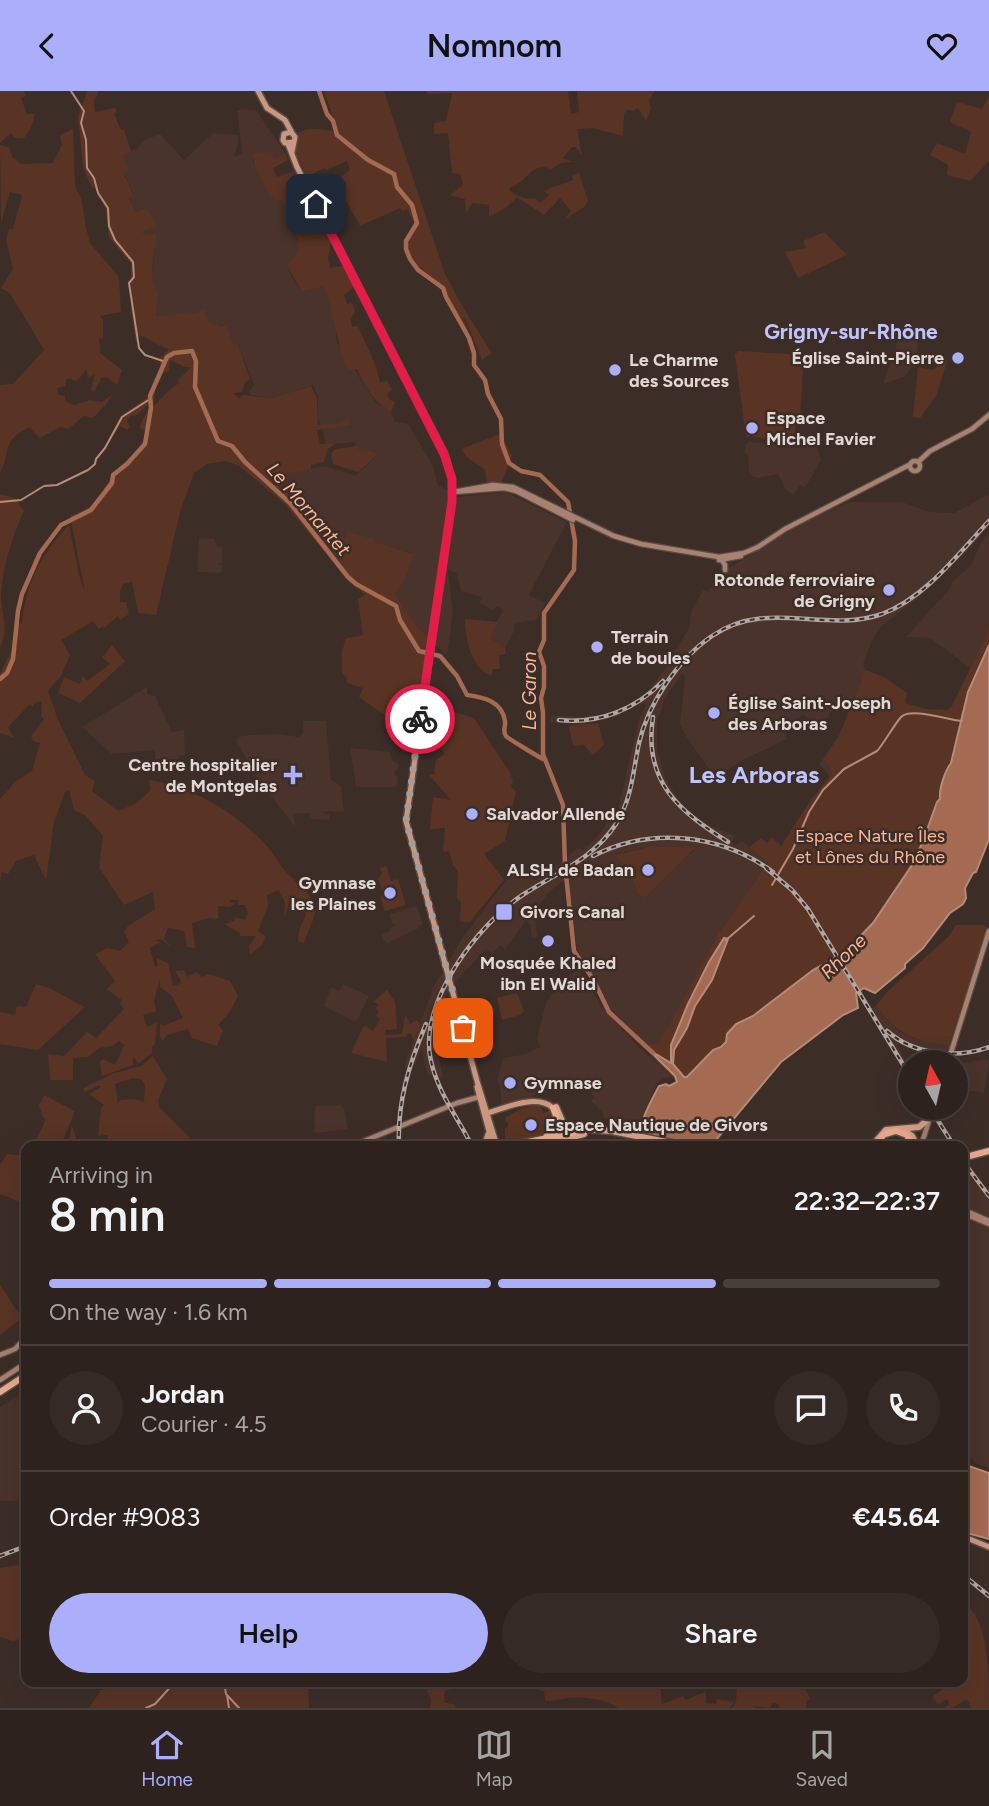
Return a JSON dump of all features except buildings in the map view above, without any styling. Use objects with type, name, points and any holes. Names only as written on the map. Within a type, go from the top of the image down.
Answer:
[{"type":"highway","points":[[555,1108],[569,1128],[659,1141]]},
{"type":"highway","points":[[543,1139],[556,1125],[555,1108]]},
{"type":"highway","points":[[878,1141],[885,1131],[919,1127],[928,1120]]},
{"type":"highway","points":[[900,1128],[909,1133],[914,1141]]},
{"type":"highway","points":[[533,1141],[586,1130]]},
{"type":"highway","points":[[878,1141],[892,1131],[902,1132],[912,1141]]},
{"type":"highway","points":[[546,1141],[596,1133],[626,1135],[652,1141]]},
{"type":"highway","points":[[553,1141],[579,1134]]},
{"type":"highway","points":[[968,1154],[986,1150]]},
{"type":"highway","points":[[0,1390],[21,1376]]},
{"type":"main road","points":[[258,91],[267,108],[285,120],[289,133],[295,139],[290,143]]},
{"type":"main road","points":[[289,133],[283,139],[290,143],[295,162],[450,468],[453,492],[406,821],[479,1093],[489,1113],[494,1141]]},
{"type":"main road","points":[[910,467],[915,472],[930,451],[972,429],[989,415]]},
{"type":"main road","points":[[575,519],[638,546],[721,560],[750,553],[808,519],[910,467],[913,461],[919,464]]},
{"type":"main road","points":[[453,492],[502,487],[614,536],[706,557],[733,558]]},
{"type":"main road","points":[[465,490],[502,487]]},
{"type":"main road","points":[[721,560],[725,563],[725,570]]},
{"type":"main road","points":[[952,1050],[989,931]]},
{"type":"main road","points":[[364,1141],[479,1093]]},
{"type":"main road","points":[[489,1113],[528,1103],[544,1102],[555,1108]]},
{"type":"main road","points":[[918,1141],[929,1120]]},
{"type":"main road","points":[[487,1141],[492,1133]]},
{"type":"main road","points":[[968,1213],[989,1222]]},
{"type":"main road","points":[[0,1355],[15,1349],[21,1342]]},
{"type":"main road","points":[[0,1380],[21,1366]]},
{"type":"main road","points":[[968,1538],[989,1546]]},
{"type":"shaded area","points":[[256,110],[285,153],[273,160],[253,153],[253,162],[292,215],[289,217],[299,246],[298,256],[287,265],[291,275],[302,292],[324,285],[335,317],[337,342],[376,403],[391,412],[395,422],[408,424],[433,466],[437,484],[457,497],[506,492],[567,522],[529,595],[545,603],[536,620],[514,623],[514,631],[505,648],[489,638],[503,610],[497,606],[492,610],[480,603],[481,597],[461,591],[457,573],[448,570],[453,612],[447,656],[415,624],[395,594],[404,582],[414,554],[375,542],[342,566],[292,497],[268,476],[326,466],[356,476],[377,455],[374,451],[358,449],[354,442],[325,445],[323,428],[350,424],[321,426],[318,419],[318,397],[313,385],[271,398],[251,395],[249,391],[254,385],[238,344],[233,346],[227,325],[214,325],[195,314],[156,316],[159,293],[151,278],[157,234],[144,235],[143,231],[156,227],[143,209],[135,212],[129,198],[134,195],[124,173],[129,171],[122,155],[138,148],[142,141],[160,134],[184,160],[213,133],[238,135],[234,157],[242,154],[237,111]]},
{"type":"shaded area","points":[[905,331],[919,338],[915,367],[904,377],[883,384],[899,333]]},
{"type":"shaded area","points":[[749,442],[802,446],[815,442],[821,460],[805,488],[800,485],[794,495],[786,490],[778,474],[757,478],[749,475],[745,445]]},
{"type":"shaded area","points":[[989,494],[989,525],[973,545],[924,593],[881,627],[873,638],[863,664],[866,671],[839,766],[830,777],[819,764],[838,737],[852,705],[840,697],[823,725],[819,726],[803,714],[785,732],[787,739],[741,761],[715,778],[680,724],[685,677],[682,674],[664,699],[657,718],[657,748],[665,777],[677,798],[687,810],[708,825],[736,836],[731,842],[737,845],[742,841],[768,863],[718,934],[661,1045],[646,1045],[609,1007],[577,949],[568,877],[548,893],[538,907],[535,921],[537,936],[532,938],[530,924],[526,921],[505,949],[500,945],[492,954],[486,949],[452,986],[451,984],[444,1003],[437,1044],[443,1079],[427,1074],[422,1049],[415,1064],[406,1068],[404,1066],[434,986],[442,973],[446,976],[447,964],[461,940],[512,872],[535,880],[579,847],[583,850],[617,813],[638,723],[646,705],[643,703],[616,717],[581,725],[551,722],[551,715],[601,715],[633,703],[645,695],[667,667],[666,664],[689,629],[691,611],[703,590],[708,592],[712,586],[713,578],[796,526],[849,502],[902,502],[929,512],[954,513]],"holes":[[[652,846],[695,849],[643,897],[637,893],[630,873],[616,854]]]},
{"type":"shaded area","points":[[989,533],[989,630],[970,668],[930,638],[906,637],[951,587],[952,582],[971,565]]},
{"type":"shaded area","points":[[199,538],[214,539],[217,546],[223,547],[222,563],[218,564],[222,565],[221,573],[197,572]]},
{"type":"shaded area","points":[[147,687],[147,694],[155,696],[172,732],[184,730],[185,756],[181,755],[178,759],[155,759],[155,750],[112,754],[82,727]]},
{"type":"shaded area","name":"Centre hospitalier de Montgelas","points":[[303,721],[326,721],[331,779],[341,786],[344,812],[324,811],[329,814],[329,820],[311,819],[310,813],[294,814],[295,827],[256,776],[236,740],[249,735],[279,734],[299,737],[303,733]]},
{"type":"shaded area","points":[[350,748],[390,752],[392,760],[398,764],[394,772],[398,778],[396,787],[356,787]]},
{"type":"shaded area","points":[[417,906],[423,924],[387,943],[384,941],[381,934],[396,925],[392,923],[389,914]]},
{"type":"shaded area","points":[[577,969],[600,1005],[638,1046],[670,1075],[670,1078],[664,1078],[657,1083],[639,1127],[628,1122],[604,1118],[603,1113],[591,1101],[594,1098],[589,1087],[550,1082],[530,1099],[501,1104],[497,1080],[503,1058],[526,1054],[540,1047],[537,1038],[546,1003],[555,989]]},
{"type":"shaded area","points":[[343,984],[369,996],[356,1022],[324,1006],[331,987],[339,991]]},
{"type":"shaded area","points":[[876,1006],[900,1032],[919,1040],[952,1045],[950,1050],[914,1050],[898,1044],[898,1059],[868,1010]]},
{"type":"shaded area","points":[[987,1059],[989,1062],[984,1093],[968,1093],[968,1062]]},
{"type":"shaded area","points":[[341,1105],[348,1129],[315,1133],[316,1106]]},
{"type":"shaded area","points":[[968,1162],[989,1191],[989,1468],[975,1463],[968,1458]]},
{"type":"shaded area","points":[[21,1393],[21,1500],[16,1501],[0,1501],[0,1407]]},
{"type":"green space","points":[[0,91],[24,91],[26,96],[21,98],[27,114],[35,114],[31,128],[24,138],[15,138],[11,133],[0,143]]},
{"type":"green space","points":[[87,91],[99,91],[94,101],[95,112],[115,108],[117,112],[114,114],[121,130],[124,130],[131,151],[123,155],[129,171],[124,174],[134,196],[129,198],[135,212],[143,209],[150,212],[157,227],[143,231],[144,235],[157,233],[152,265],[153,280],[159,293],[156,316],[191,312],[195,314],[204,309],[209,322],[220,326],[227,325],[233,345],[238,344],[250,379],[245,382],[242,392],[233,393],[239,398],[243,395],[271,398],[311,386],[317,398],[318,425],[341,423],[348,418],[350,425],[317,430],[320,444],[335,444],[328,449],[324,462],[311,465],[311,469],[268,477],[292,497],[341,564],[339,551],[348,532],[414,554],[404,582],[395,594],[415,624],[430,639],[417,697],[414,736],[359,697],[363,688],[347,683],[347,678],[342,673],[342,652],[346,638],[363,635],[358,599],[365,595],[341,572],[284,503],[239,466],[226,461],[207,464],[194,473],[180,512],[156,615],[138,613],[132,582],[123,584],[120,602],[126,602],[129,614],[120,620],[118,616],[99,629],[93,621],[61,640],[70,655],[61,676],[48,691],[58,720],[85,775],[95,781],[92,791],[118,811],[135,804],[151,790],[149,780],[181,788],[212,803],[240,821],[268,848],[314,902],[314,916],[304,943],[298,941],[299,930],[306,915],[302,902],[290,899],[284,918],[285,902],[278,890],[267,895],[268,906],[258,931],[266,937],[262,945],[250,954],[249,946],[256,936],[240,936],[240,933],[224,924],[234,921],[235,917],[245,920],[248,913],[245,905],[238,905],[238,900],[230,900],[229,902],[235,903],[230,907],[218,906],[218,919],[209,918],[192,923],[195,948],[187,947],[184,931],[168,928],[164,938],[171,947],[161,939],[154,941],[161,942],[150,948],[155,967],[158,965],[156,958],[168,963],[173,986],[182,983],[175,971],[184,970],[187,977],[197,972],[202,977],[209,974],[230,981],[238,996],[229,1013],[218,1025],[223,1030],[217,1046],[192,1038],[188,1029],[167,1035],[163,1041],[160,1036],[160,1023],[163,1026],[183,1018],[172,996],[160,987],[160,979],[154,1001],[156,1011],[143,1015],[147,1027],[157,1022],[152,1053],[139,1063],[133,1058],[133,1065],[102,1076],[100,1062],[103,1059],[115,1065],[124,1045],[119,1041],[112,1046],[99,1048],[88,1057],[73,1058],[73,1080],[50,1080],[48,1054],[64,1056],[87,1032],[96,1038],[124,1009],[120,1004],[122,1000],[106,989],[115,981],[95,954],[107,948],[120,951],[129,942],[124,932],[128,926],[155,909],[153,892],[124,905],[99,867],[103,836],[85,815],[74,810],[69,790],[65,792],[54,822],[46,880],[34,855],[16,861],[8,874],[2,872],[0,883],[0,799],[16,781],[32,771],[40,743],[33,741],[31,736],[44,719],[41,716],[42,701],[35,703],[28,713],[32,706],[30,704],[8,727],[14,738],[0,733],[0,674],[14,645],[15,625],[22,623],[27,594],[36,569],[69,525],[85,592],[70,516],[94,502],[113,474],[142,443],[145,430],[140,428],[149,403],[137,415],[130,416],[127,420],[130,427],[127,430],[120,426],[104,448],[121,416],[149,396],[160,370],[160,358],[169,350],[140,335],[136,343],[131,311],[131,264],[109,237],[106,210],[83,167],[78,117]],"holes":[[[170,360],[191,367],[178,380],[179,383],[153,407],[155,391],[163,373],[169,371]]]},
{"type":"green space","points":[[324,91],[384,91],[445,274],[492,353],[482,360],[465,318],[463,319],[470,335],[465,334],[438,286],[408,259],[406,242],[415,226],[408,209],[402,211],[400,208],[360,226],[347,202],[325,214],[318,200],[338,189],[335,181],[350,170],[347,161],[307,177],[294,150],[298,133],[318,129],[338,132]]},
{"type":"green space","points":[[426,91],[568,91],[571,114],[579,112],[577,91],[655,91],[649,100],[651,109],[646,121],[638,108],[627,110],[624,114],[623,136],[592,128],[577,129],[582,156],[576,147],[572,147],[563,158],[573,162],[561,163],[551,169],[544,167],[534,170],[509,190],[521,197],[535,198],[540,203],[549,195],[543,191],[573,180],[572,175],[579,173],[588,201],[584,207],[564,220],[571,211],[560,198],[544,215],[517,197],[507,207],[489,217],[489,205],[472,203],[466,214],[465,199],[450,195],[463,185],[460,174],[452,173],[448,133],[434,134],[434,123],[446,121],[452,93],[428,94]]},
{"type":"green space","points":[[989,96],[989,161],[970,181],[947,175],[948,165],[930,155],[937,143],[965,154],[971,132],[950,122],[957,102],[982,109]]},
{"type":"green space","points":[[73,129],[75,186],[82,201],[90,243],[119,277],[121,312],[100,316],[103,320],[103,339],[99,338],[100,353],[122,370],[117,385],[102,377],[94,392],[91,389],[95,374],[88,378],[86,370],[77,381],[67,378],[65,386],[57,388],[59,395],[65,396],[65,401],[74,405],[90,400],[102,402],[112,395],[93,418],[84,416],[68,429],[60,427],[40,438],[29,427],[14,437],[0,474],[0,385],[13,384],[44,350],[10,293],[1,288],[13,269],[6,240],[9,229],[13,229],[22,195],[10,192],[1,223],[0,145],[9,147],[12,157],[21,164],[53,163],[62,145],[60,135]]},
{"type":"green space","points":[[271,152],[274,159],[285,153],[288,160],[273,168],[277,177],[294,171],[331,241],[328,259],[330,268],[343,266],[354,287],[344,295],[347,304],[352,303],[355,312],[351,319],[352,327],[358,326],[380,382],[387,381],[392,390],[387,394],[389,399],[395,402],[391,412],[370,393],[357,369],[347,370],[324,286],[302,292],[287,265],[298,248],[288,217],[292,214],[281,200],[276,201],[268,190],[257,172],[253,153]]},
{"type":"green space","points":[[824,232],[847,255],[798,278],[785,252],[806,248],[803,241]]},
{"type":"green space","points":[[738,351],[804,355],[800,416],[795,417],[796,441],[752,437],[751,433],[746,437],[735,355]]},
{"type":"green space","points":[[948,359],[936,396],[920,418],[913,417],[918,367],[933,370]]},
{"type":"green space","points":[[503,433],[512,456],[501,483],[487,483],[485,470],[461,449]]},
{"type":"green space","points":[[357,445],[358,449],[374,451],[377,455],[358,472],[333,464],[331,454],[335,449]]},
{"type":"green space","points":[[0,494],[15,498],[24,511],[12,540],[4,571],[1,599],[4,633],[0,647]]},
{"type":"green space","points":[[465,619],[498,622],[490,638],[505,648],[506,654],[499,655],[500,669],[493,669],[491,676],[478,666],[470,652]]},
{"type":"green space","name":"Espace Nature Îles et Lônes du Rhône","points":[[989,629],[989,738],[933,893],[702,1107],[652,1057],[655,1052],[646,1045],[659,1044],[718,934],[768,863],[749,847],[761,838],[767,843],[772,837],[781,846],[813,797],[833,773],[824,759],[839,736],[866,670],[886,678],[907,693],[905,703],[926,709],[947,710],[952,706]]},
{"type":"green space","points":[[112,645],[125,661],[80,703],[58,693],[64,677],[80,684],[83,675],[87,681],[110,664],[102,657]]},
{"type":"green space","name":"Salvador Allende","points":[[438,709],[474,718],[509,771],[513,781],[511,787],[516,791],[505,841],[484,854],[504,880],[469,923],[460,921],[458,872],[449,851],[443,852],[445,828],[430,829],[433,797],[451,800],[429,775],[434,774],[436,760],[445,754],[424,726],[430,714]]},
{"type":"green space","points":[[598,723],[604,745],[593,755],[584,745],[573,746],[569,726]]},
{"type":"green space","name":"ALSH de Badan","points":[[652,846],[695,848],[644,898],[637,893],[630,873],[616,855]]},
{"type":"green space","points":[[386,866],[391,881],[398,879],[406,905],[385,911],[381,898],[383,892],[378,879],[382,874],[380,868]]},
{"type":"green space","points":[[956,925],[984,925],[987,928],[949,1045],[916,1039],[899,1030],[876,1006],[887,992],[948,937]]},
{"type":"green space","points":[[36,984],[85,1007],[38,1050],[0,1044],[0,1012],[15,1015],[17,1006],[26,1007]]},
{"type":"green space","points":[[387,990],[395,1002],[397,1029],[385,1030],[385,1035],[402,1034],[405,1014],[410,1024],[417,1020],[420,1025],[414,1040],[411,1034],[406,1037],[386,1038],[387,1062],[351,1053],[364,1025],[373,1031],[380,1019],[376,1016],[379,1011],[375,1009],[378,1004],[373,1002]]},
{"type":"green space","points":[[517,993],[524,1011],[520,1015],[502,1020],[497,998]]},
{"type":"green space","points":[[153,1056],[167,1079],[158,1100],[160,1108],[193,1141],[108,1141],[107,1135],[98,1136],[101,1108],[104,1105],[89,1094],[101,1087],[99,1085],[85,1092],[83,1088],[114,1073],[141,1066]],"holes":[[[133,1078],[141,1079],[145,1085],[144,1102],[135,1099],[120,1100],[118,1104],[115,1084]]]},
{"type":"green space","points":[[44,1095],[75,1111],[63,1140],[69,1140],[72,1126],[76,1138],[73,1141],[35,1141],[46,1119],[39,1105]]},
{"type":"green space","name":"Espace Nautique de Givors","points":[[541,1104],[549,1106],[547,1110],[541,1106],[543,1113],[552,1110],[554,1114],[552,1129],[544,1136],[522,1141],[505,1141],[508,1122],[505,1118],[522,1108]]},
{"type":"green space","points":[[7,1154],[21,1155],[21,1202],[0,1194],[0,1165]]},
{"type":"green space","points":[[0,1285],[21,1319],[0,1335]]},
{"type":"green space","points":[[21,1564],[21,1639],[13,1641],[0,1637],[0,1568]]},
{"type":"green space","points":[[968,1606],[978,1621],[986,1648],[989,1708],[971,1708],[967,1699],[952,1708],[944,1708],[949,1704],[947,1699],[939,1704],[932,1697],[945,1687],[968,1687]]},
{"type":"green space","points":[[308,1687],[309,1708],[89,1708],[101,1690]]},
{"type":"green space","points":[[425,1687],[451,1687],[452,1689],[445,1691],[444,1702],[455,1705],[455,1708],[430,1708],[431,1699]]},
{"type":"green space","points":[[534,1687],[660,1687],[662,1704],[683,1696],[686,1700],[706,1691],[706,1703],[716,1704],[717,1699],[734,1702],[730,1708],[618,1708],[601,1700],[587,1698],[545,1701],[544,1691]]},
{"type":"green space","points":[[737,1687],[805,1687],[810,1699],[806,1708],[779,1708],[778,1704],[773,1703],[770,1708],[732,1708],[736,1702]]},
{"type":"water","name":"Rhone","points":[[989,645],[989,839],[976,872],[965,888],[966,898],[963,904],[950,913],[923,948],[905,964],[905,968],[875,993],[864,988],[856,993],[858,1008],[843,1015],[781,1062],[715,1141],[640,1141],[642,1123],[659,1086],[669,1086],[677,1082],[675,1076],[649,1050],[671,1063],[671,1045],[688,1004],[724,938],[728,939],[712,980],[695,1006],[687,1028],[674,1050],[673,1064],[684,1077],[713,1050],[726,1042],[727,1034],[736,1024],[753,1016],[813,970],[844,953],[873,923],[912,865],[922,844],[951,763],[968,692]]},
{"type":"water","points":[[968,1466],[989,1473],[989,1539],[968,1533]]},
{"type":"waterway","points":[[71,91],[84,111],[81,123],[86,140],[87,168],[108,208],[109,226],[115,240],[133,262],[134,277],[129,283],[139,348],[145,355],[166,362]]},
{"type":"waterway","name":"Le Garon","points":[[319,91],[337,135],[368,160],[394,174],[397,187],[412,205],[417,223],[406,241],[406,249],[418,270],[443,288],[469,338],[474,353],[474,365],[485,380],[488,394],[501,419],[502,444],[509,463],[521,471],[540,475],[568,502],[575,541],[574,570],[544,613],[544,640],[539,652],[544,666],[541,698],[543,754],[563,805],[565,865],[574,951],[593,979],[609,1012],[653,1053]]},
{"type":"waterway","name":"Le Mornantet","points":[[0,679],[7,673],[13,659],[22,594],[40,553],[61,525],[91,510],[112,483],[113,475],[145,444],[151,408],[150,396],[167,357],[174,353],[192,351],[196,361],[195,387],[218,441],[232,446],[245,462],[290,503],[348,577],[396,606],[400,620],[419,651],[440,656],[457,676],[467,695],[485,699],[500,709],[506,736],[543,759]]},
{"type":"waterway","points":[[0,502],[21,500],[44,486],[57,485],[88,470],[95,464],[122,417],[150,399]]},
{"type":"waterway","points":[[878,750],[901,717],[906,714],[962,721]]},
{"type":"waterway","points":[[772,885],[823,790],[844,769],[877,751]]},
{"type":"waterway","points":[[726,940],[754,916]]},
{"type":"waterway","points":[[146,1708],[155,1704],[170,1687]]},
{"type":"waterway","points":[[225,1687],[226,1694],[239,1708]]},
{"type":"waterway","points":[[227,1695],[229,1708]]},
{"type":"railway","points":[[469,1141],[443,1095],[431,1061],[429,1038],[433,1015],[442,990],[471,944],[489,924],[524,894],[586,856],[616,824],[629,795],[643,728],[657,698],[676,670],[712,636],[733,625],[754,619],[839,621],[882,614],[898,607],[940,574],[989,521]]},
{"type":"railway","points":[[559,720],[588,720],[615,713],[641,700],[663,681]]},
{"type":"railway","points":[[653,717],[651,740],[659,777],[680,806],[728,842]]},
{"type":"railway","points":[[593,856],[638,841],[685,839],[731,849],[773,872]]},
{"type":"railway","points":[[766,868],[792,890],[808,909],[898,1056]]},
{"type":"railway","points":[[399,1141],[405,1084],[426,1024]]},
{"type":"railway","points":[[887,1031],[910,1045],[936,1053],[963,1053],[989,1047]]},
{"type":"railway","points":[[938,1120],[951,1141]]},
{"type":"railway","points":[[968,1168],[989,1196]]},
{"type":"railway","points":[[0,1556],[21,1548]]},
{"type":"railway","points":[[968,1579],[989,1596]]},
{"type":"way so far","points":[[420,719],[406,821],[463,1028]]},
{"type":"place","name":"Église Saint-Pierre","points":[[958,358]]},
{"type":"place","name":"Le Charme des Sources","points":[[615,370]]},
{"type":"place","name":"Espace Michel Favier","points":[[752,428]]},
{"type":"place","name":"Rotonde ferroviaire de Grigny","points":[[889,590]]},
{"type":"place","name":"Terrain de boules","points":[[597,647]]},
{"type":"place","name":"Église Saint-Joseph des Arboras","points":[[714,713]]},
{"type":"place","name":"Centre hospitalier de Montgelas","points":[[293,775]]},
{"type":"place","name":"Salvador Allende","points":[[472,814]]},
{"type":"place","name":"ALSH de Badan","points":[[648,870]]},
{"type":"place","name":"Gymnase les Plaines","points":[[390,893]]},
{"type":"place","name":"Givors Canal","points":[[504,912]]},
{"type":"place","name":"Mosquée Khaled ibn El Walid","points":[[548,941]]},
{"type":"place","name":"Gymnase","points":[[510,1083]]},
{"type":"place","name":"Espace Nautique de Givors","points":[[531,1125]]},
{"type":"district","name":"Grigny-sur-Rhône","points":[[851,332]]},
{"type":"district","name":"Les Arboras","points":[[754,775]]},
{"type":"route","points":[[316,204],[450,468],[452,502],[420,719]]}]
